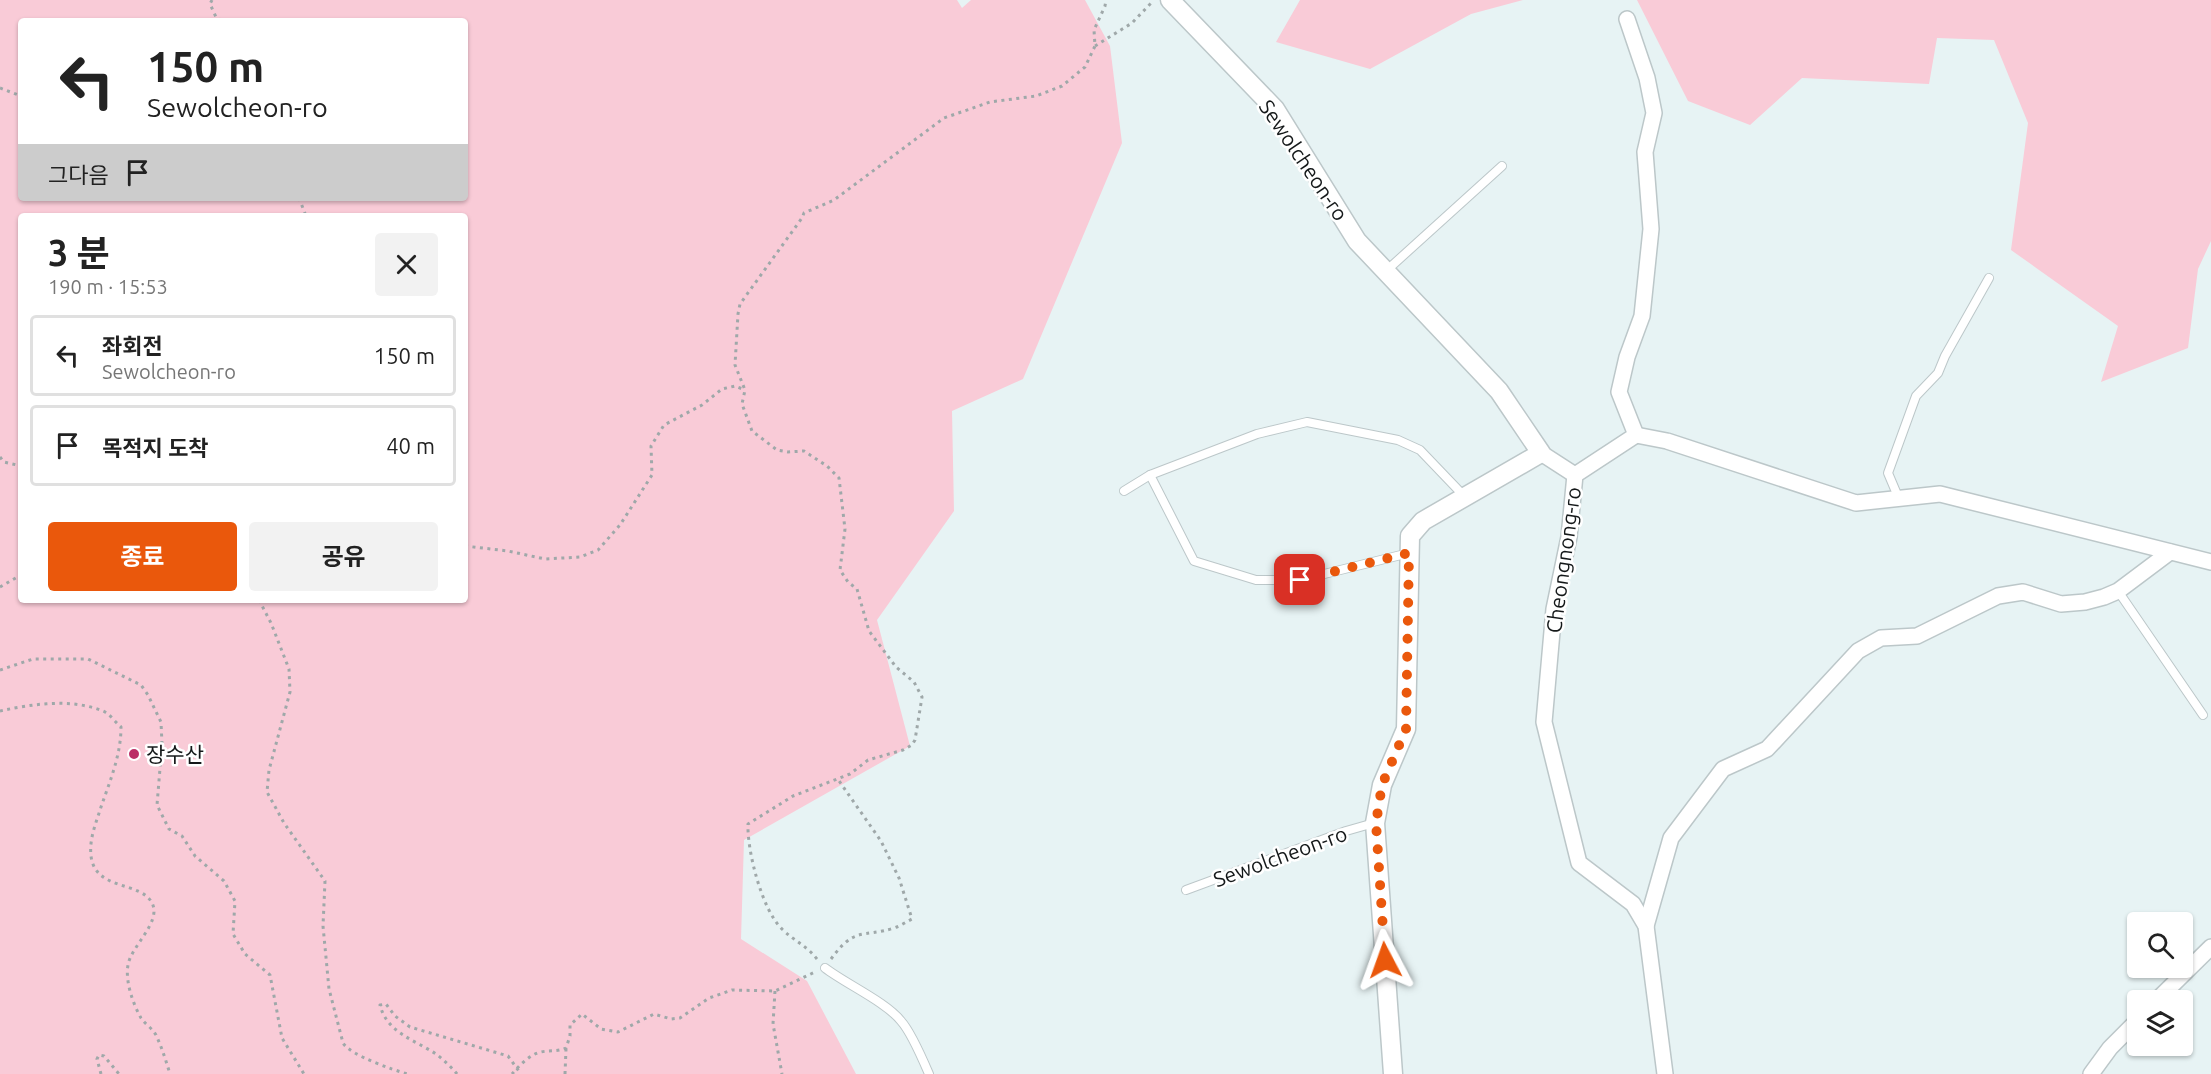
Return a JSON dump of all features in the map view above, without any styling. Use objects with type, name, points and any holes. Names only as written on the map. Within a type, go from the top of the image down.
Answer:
[{"type":"street","name":"Sewolcheon-ro","points":[[1170,0],[1275,110],[1357,241],[1499,392],[1541,453],[1575,475]]},
{"type":"street","points":[[1628,19],[1647,78],[1654,113],[1645,152],[1652,229],[1642,316],[1627,357],[1619,392],[1636,435],[1667,441],[1856,503],[1940,494],[2211,562]]},
{"type":"street","name":"Cheongnong-ro","points":[[1636,435],[1575,475],[1569,537],[1554,609],[1544,722],[1579,863],[1633,904],[1646,926],[1665,1074]]},
{"type":"street","name":"Sewolcheon-ro","points":[[1393,1074],[1376,823],[1382,785],[1406,729],[1410,536],[1423,521],[1541,453]]},
{"type":"street","points":[[1646,926],[1671,838],[1723,769],[1767,749],[1858,651],[1881,638],[1917,636],[1998,596],[2023,592],[2061,604],[2085,602],[2104,597],[2118,591],[2170,552]]},
{"type":"street","points":[[2167,990],[2211,946]]},
{"type":"street","points":[[2091,1074],[2110,1048],[2127,1031]]},
{"type":"lane","points":[[1386,271],[1502,166]]},
{"type":"lane","points":[[1899,499],[1888,473],[1916,396],[1938,373],[1945,356],[1989,278]]},
{"type":"lane","points":[[1124,491],[1150,475],[1257,434],[1307,422],[1398,440],[1420,450],[1466,497]]},
{"type":"lane","points":[[1150,475],[1194,561],[1256,580],[1300,580],[1409,553]]},
{"type":"lane","points":[[2118,591],[2203,715]]},
{"type":"lane","name":"Sewolcheon-ro","points":[[1186,890],[1346,831],[1376,823]]},
{"type":"lane","points":[[825,968],[880,1003],[901,1021],[929,1074]]},
{"type":"path","points":[[212,0],[210,4],[218,18]]},
{"type":"path","points":[[825,968],[807,947],[781,929],[768,910],[748,837],[748,824],[793,796],[850,774],[868,760],[903,750],[912,745],[920,723],[922,697],[914,682],[896,667],[869,631],[857,589],[848,582],[840,570],[845,529],[839,478],[827,466],[804,451],[777,450],[752,431],[742,404],[745,390],[735,365],[740,304],[804,213],[834,200],[944,118],[990,102],[1036,96],[1062,86],[1085,67],[1095,46],[1094,30],[1106,6],[1106,0]]},
{"type":"path","points":[[1095,46],[1132,23],[1154,0]]},
{"type":"path","points":[[0,88],[18,95]]},
{"type":"path","points":[[468,546],[508,551],[545,559],[580,558],[598,550],[620,525],[652,475],[651,446],[664,425],[702,405],[722,389],[735,386],[745,390]]},
{"type":"path","points":[[0,457],[4,462],[18,465]]},
{"type":"path","points":[[0,587],[18,577]]},
{"type":"path","points":[[261,603],[289,669],[290,692],[269,770],[267,792],[284,823],[325,881],[322,895],[327,968],[343,1043],[346,1049],[359,1056],[408,1074]]},
{"type":"path","points":[[0,670],[33,659],[88,659],[141,685],[161,722],[162,744],[157,805],[169,829],[182,836],[195,856],[224,881],[235,901],[233,934],[245,954],[270,975],[282,1038],[304,1074]]},
{"type":"path","points":[[0,711],[33,704],[88,707],[105,712],[120,727],[121,744],[91,836],[91,857],[96,871],[117,885],[144,893],[153,904],[155,917],[128,965],[129,985],[142,1019],[154,1032],[161,1047],[170,1074]]},
{"type":"path","points":[[565,1074],[570,1024],[582,1014],[601,1029],[618,1032],[654,1014],[671,1019],[680,1018],[709,998],[732,990],[775,991],[825,968],[841,945],[858,934],[896,928],[912,919],[899,878],[881,841],[837,778]]},
{"type":"path","points":[[775,991],[773,1024],[782,1074]]},
{"type":"path","points":[[457,1074],[436,1054],[391,1027],[380,1005],[386,1004],[395,1016],[410,1027],[508,1056],[521,1074]]},
{"type":"path","points":[[512,1074],[532,1055],[541,1052],[557,1052],[566,1048]]},
{"type":"path","points":[[101,1074],[97,1059],[99,1055],[104,1056],[119,1074]]},
{"type":"shaded area","points":[[0,0],[957,0],[962,8],[971,0],[1085,0],[1110,46],[1122,143],[1023,379],[952,411],[954,511],[877,620],[910,746],[744,840],[741,939],[807,981],[856,1074],[0,1074]]},
{"type":"shaded area","points":[[1300,0],[1523,0],[1471,14],[1370,69],[1276,42]]},
{"type":"shaded area","points":[[1637,0],[2211,0],[2211,241],[2198,269],[2188,348],[2101,382],[2118,326],[2011,250],[2028,123],[1994,40],[1937,38],[1929,84],[1802,78],[1750,125],[1688,101]]},
{"type":"place","name":"장수산","points":[[134,754]]},
{"type":"route","points":[[1300,580],[1409,553],[1406,729],[1382,785],[1376,823],[1385,960]]}]
